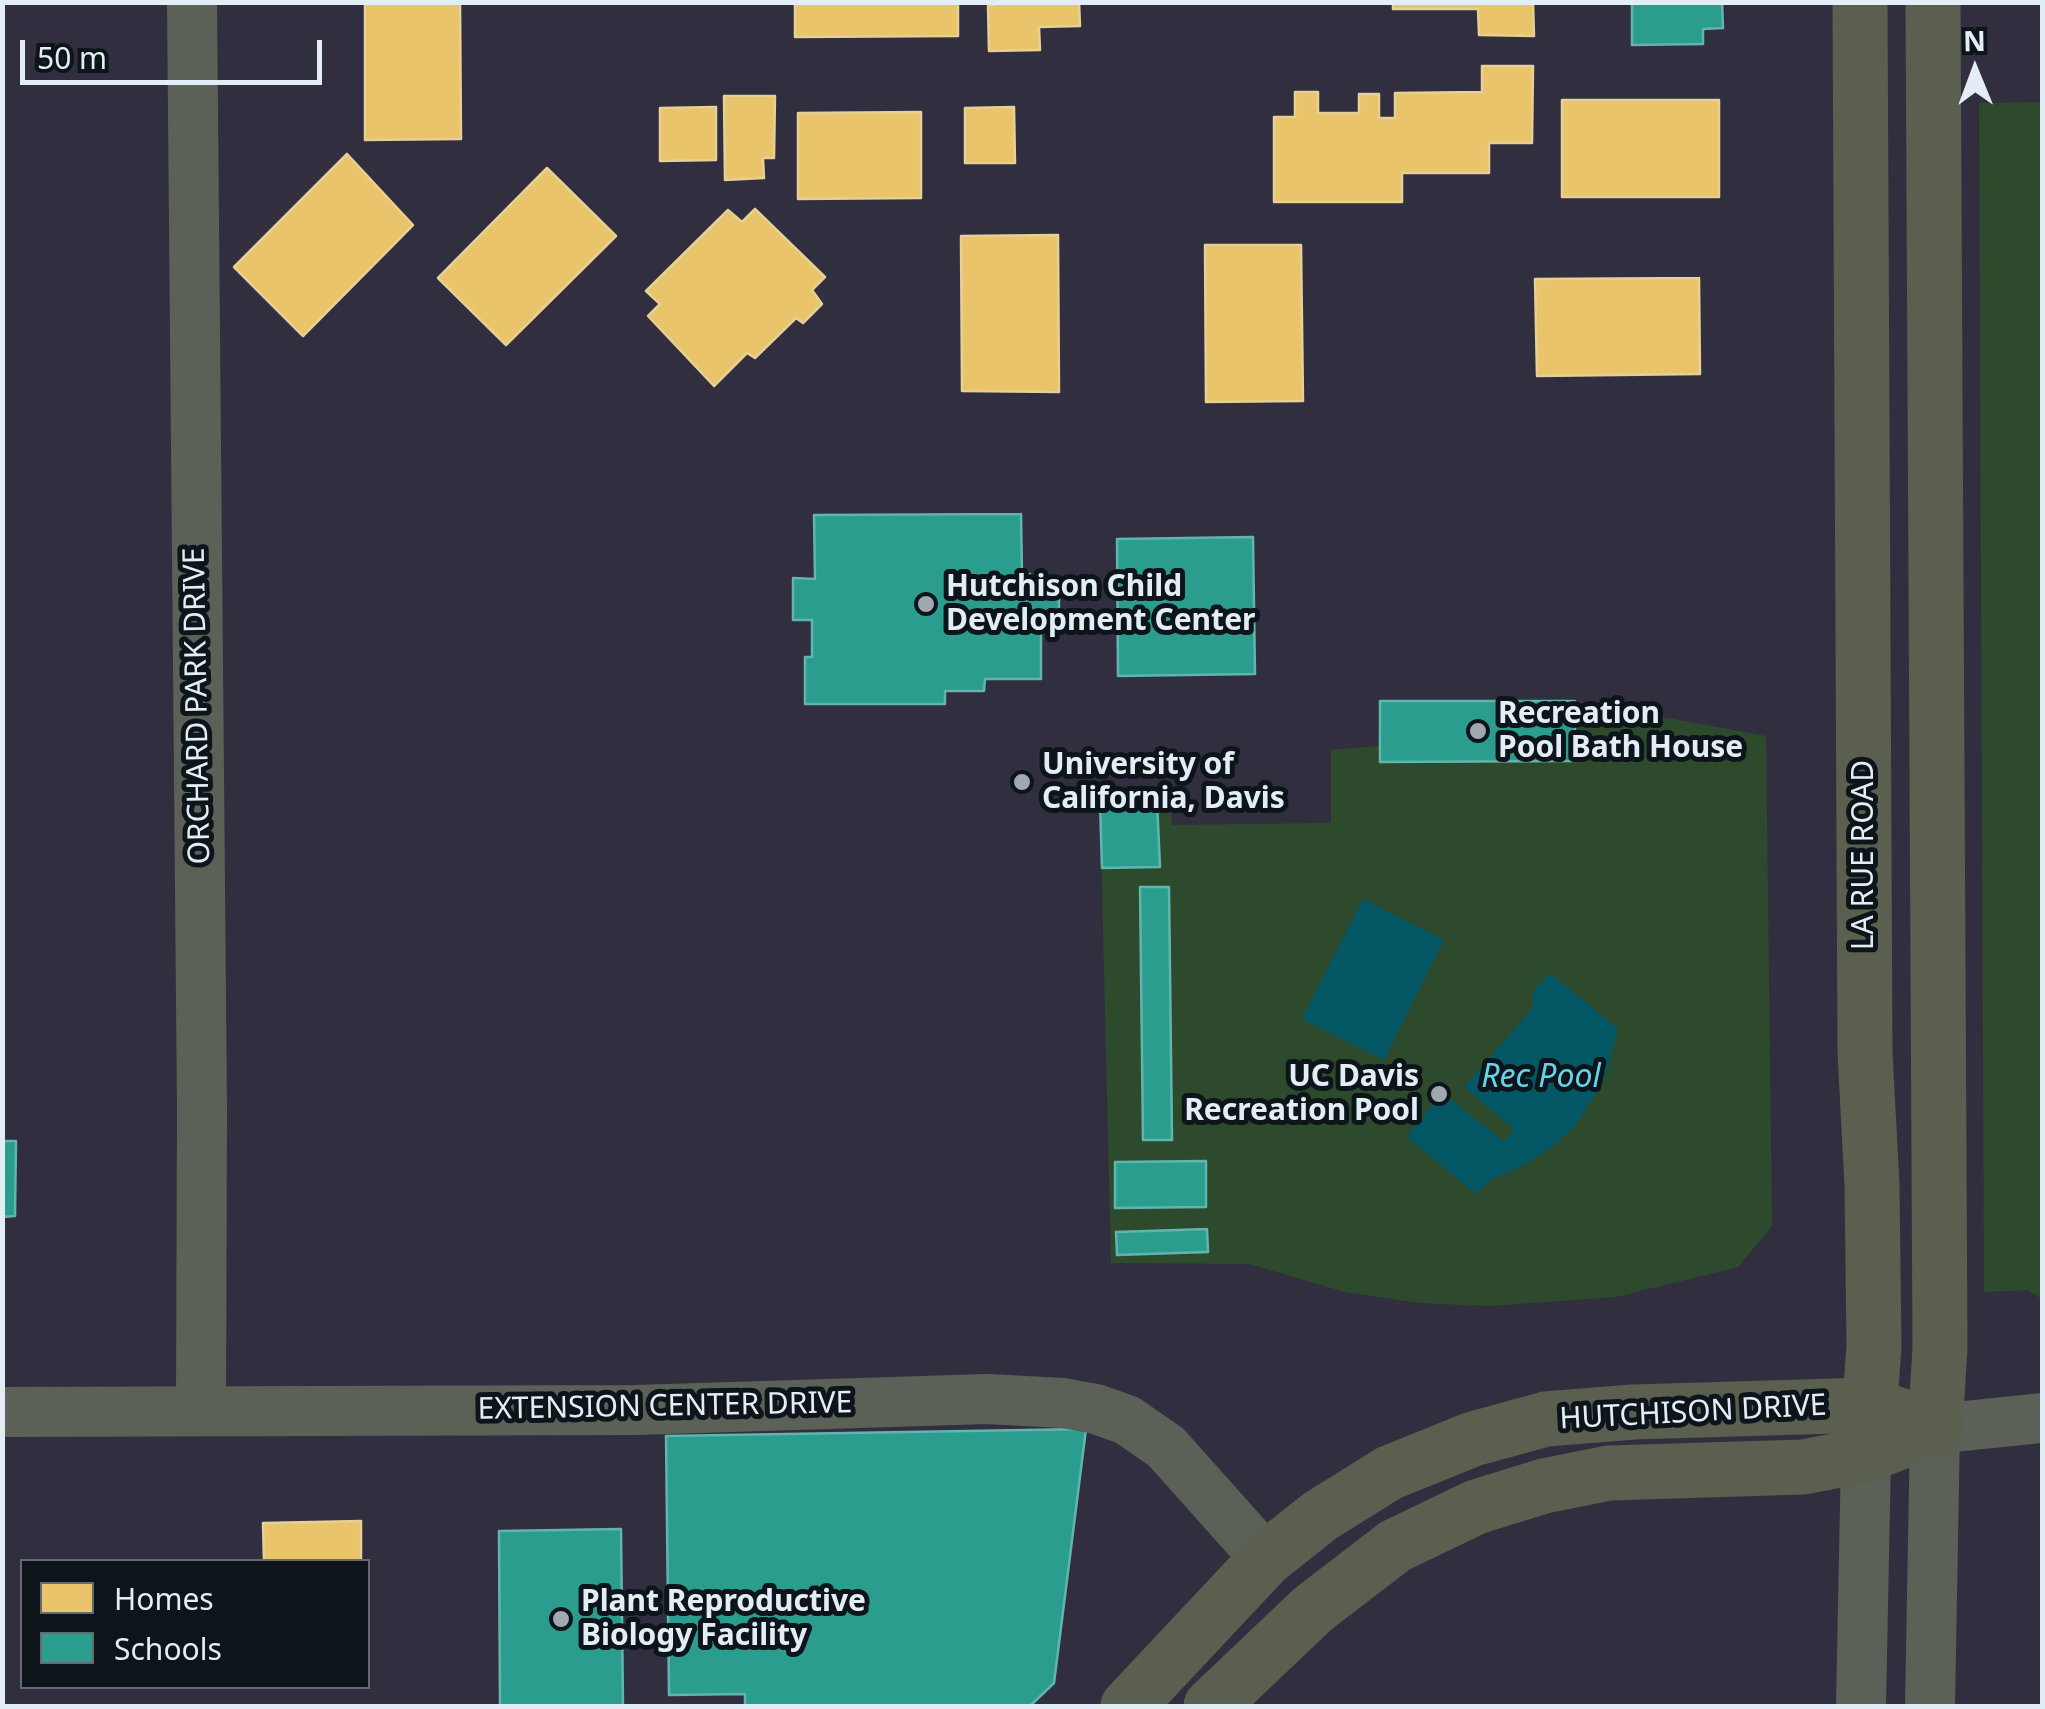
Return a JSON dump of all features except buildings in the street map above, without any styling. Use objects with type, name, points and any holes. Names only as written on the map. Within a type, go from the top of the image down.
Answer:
[{"type":"main road","name":"LA RUE ROAD","points":[[1860,2],[1864,1033],[1874,1311],[1868,1430]]},
{"type":"main road","points":[[1932,2],[1940,1328],[1935,1428]]},
{"type":"main road","name":"HUTCHISON DRIVE","points":[[1128,1706],[1266,1559],[1320,1516],[1389,1473],[1473,1438],[1546,1419],[1633,1412],[1868,1430],[1935,1428]]},
{"type":"main road","name":"HUTCHISON DRIVE","points":[[1212,1706],[1313,1610],[1395,1546],[1476,1507],[1544,1486],[1609,1473],[1803,1467],[1868,1430]]},
{"type":"street","name":"ORCHARD PARK DRIVE","points":[[192,2],[201,1410]]},
{"type":"street","name":"EXTENSION CENTER DRIVE","points":[[2,1412],[636,1410],[987,1399],[1064,1404],[1096,1409],[1126,1420],[1166,1447],[1266,1559]]},
{"type":"street","name":"HUTCHISON DRIVE","points":[[1935,1428],[2042,1418]]},
{"type":"street","points":[[1930,1706],[1935,1428]]},
{"type":"street","name":"LA RUE ROAD","points":[[1861,1706],[1868,1430]]},
{"type":"shaded area","name":"University of California, Davis","points":[[3,3],[2042,3],[2042,1706],[3,1706]]},
{"type":"green space","points":[[2042,102],[2042,1299],[2028,1290],[1984,1292],[1979,103]]},
{"type":"green space","name":"UC Davis Recreation Pool","points":[[1380,701],[1575,701],[1766,736],[1772,1226],[1738,1267],[1616,1297],[1489,1306],[1420,1303],[1345,1292],[1249,1264],[1111,1263],[1100,803],[1170,802],[1172,825],[1331,823],[1331,750],[1378,746]]},
{"type":"water","points":[[1363,899],[1444,940],[1384,1060],[1302,1019]]},
{"type":"water","name":"Rec Pool","points":[[1550,973],[1618,1029],[1605,1079],[1576,1125],[1552,1147],[1492,1179],[1476,1194],[1407,1137],[1442,1092],[1504,1142],[1514,1129],[1464,1087],[1532,1009],[1534,990]]},
{"type":"place","name":"Hutchison Child Development Center","points":[[926,604]]},
{"type":"place","name":"Recreation Pool Bath House","points":[[1478,731]]},
{"type":"place","name":"University of California, Davis","points":[[1022,782]]},
{"type":"place","name":"UC Davis Recreation Pool","points":[[1439,1094]]},
{"type":"place","name":"Plant Reproductive Biology Facility","points":[[561,1619]]}]
